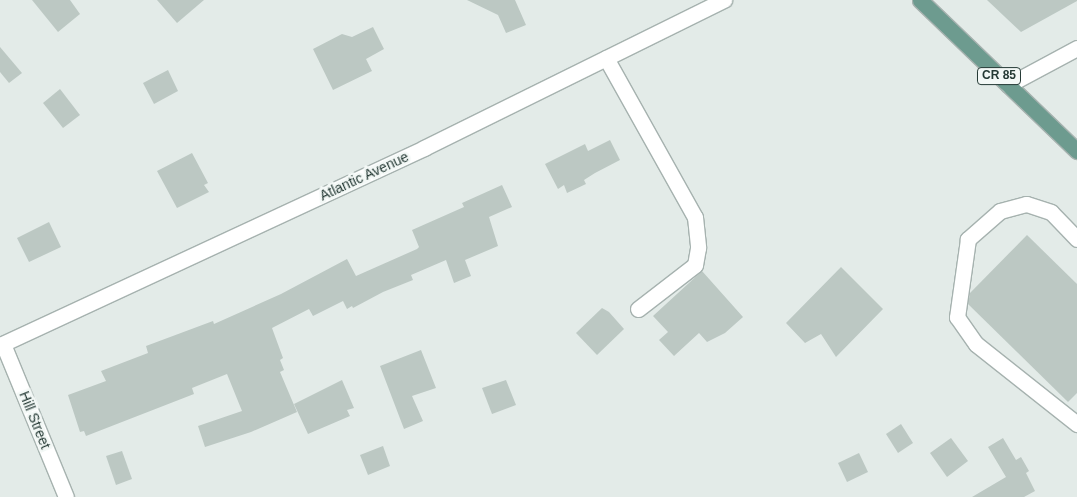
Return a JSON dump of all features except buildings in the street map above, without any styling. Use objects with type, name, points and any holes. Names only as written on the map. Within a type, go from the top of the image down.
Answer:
[{"type":"main road","name":"CR 85","points":[[920,0],[1077,151]]},
{"type":"street","name":"Atlantic Avenue","points":[[2,344],[424,148],[724,0]]},
{"type":"street","points":[[1008,84],[1077,48]]},
{"type":"street","points":[[606,58],[695,217],[698,248],[695,265],[638,309]]},
{"type":"street","points":[[1077,238],[1051,212],[1026,204],[1000,211],[968,239],[957,316],[976,344],[1077,424]]},
{"type":"street","name":"Hill Street","points":[[2,344],[66,497]]}]
